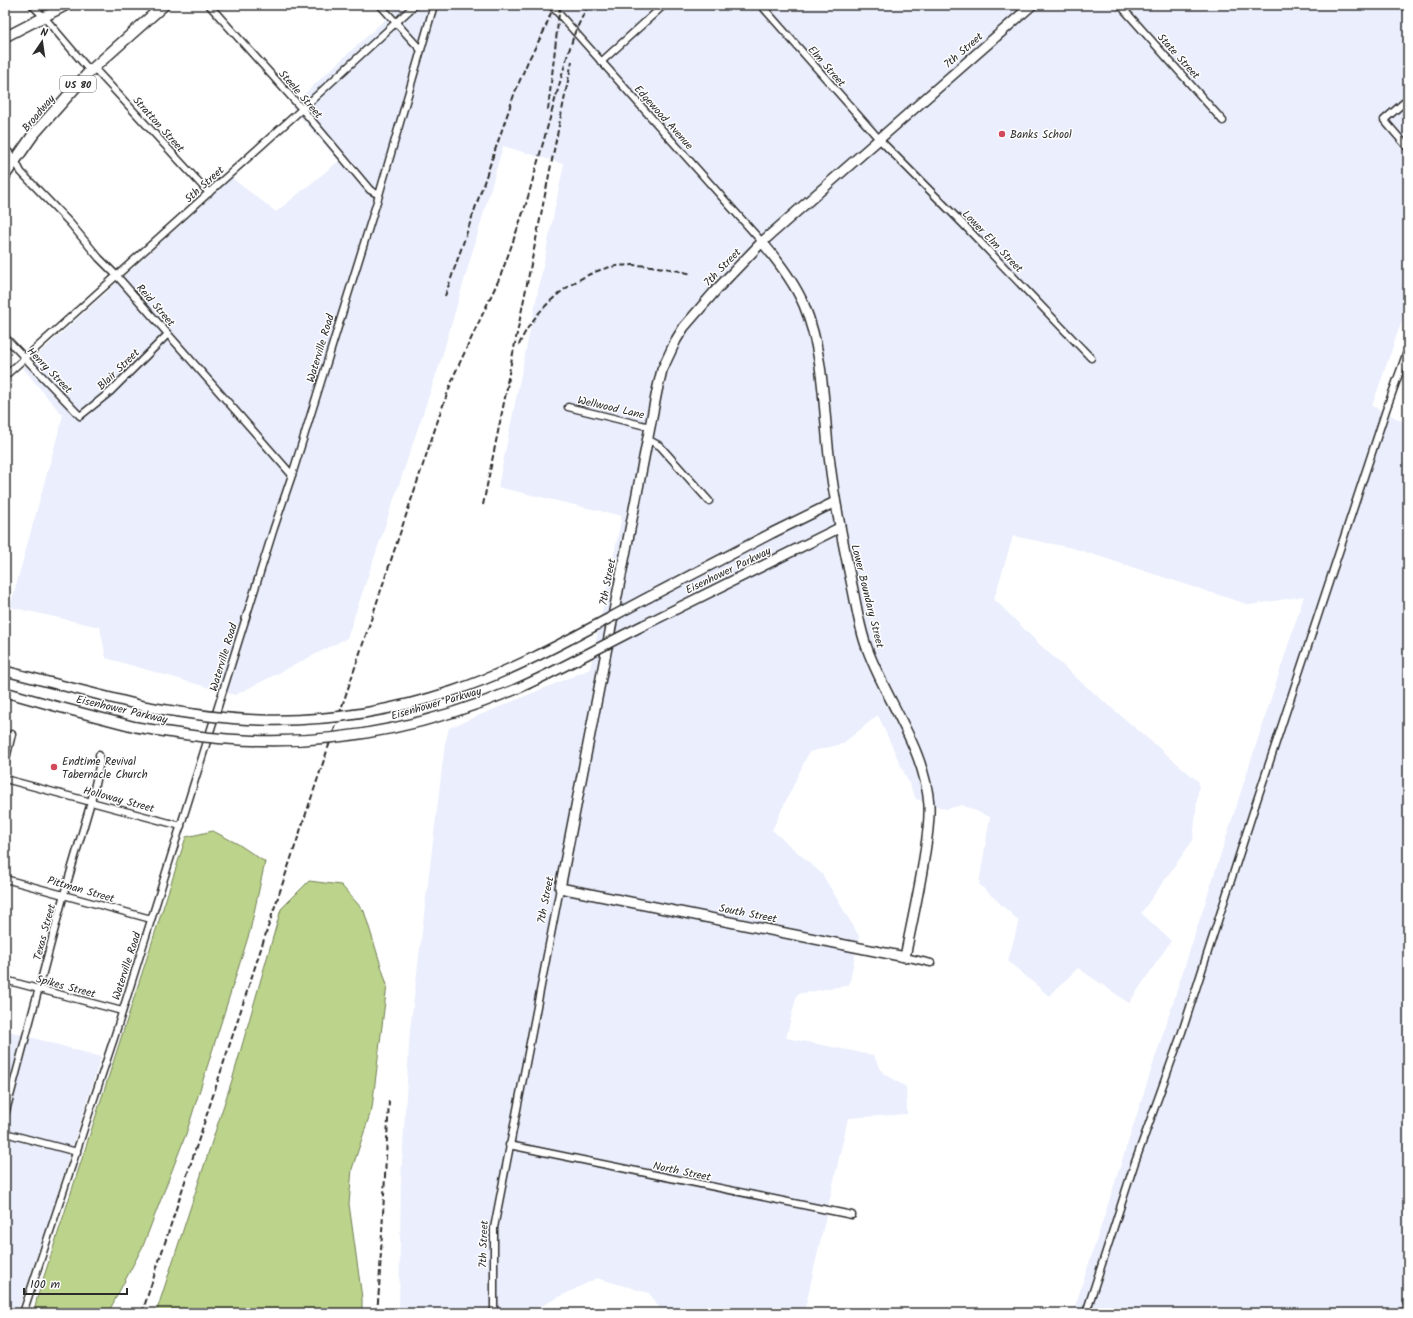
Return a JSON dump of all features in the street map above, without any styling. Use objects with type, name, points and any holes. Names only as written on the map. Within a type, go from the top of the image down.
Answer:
[{"type":"main road","name":"Broadway","points":[[5,175],[50,115],[92,69],[164,5]]},
{"type":"street","name":"Stratton Street","points":[[32,5],[209,193]]},
{"type":"street","points":[[5,37],[67,5]]},
{"type":"street","name":"Steele Street","points":[[209,5],[302,110],[370,190],[379,195]]},
{"type":"street","points":[[380,5],[420,49]]},
{"type":"street","name":"5th Street","points":[[5,376],[302,110],[415,5]]},
{"type":"street","name":"Waterville Road","points":[[23,1313],[114,1038],[292,475],[379,195],[420,49],[434,5]]},
{"type":"street","name":"Edgewood Avenue","points":[[551,5],[762,242]]},
{"type":"street","points":[[601,62],[664,5]]},
{"type":"street","name":"Elm Street","points":[[761,5],[879,139]]},
{"type":"street","name":"7th Street","points":[[494,1313],[494,1228],[647,439],[662,370],[676,340],[684,327],[701,306],[762,242],[1032,5]]},
{"type":"street","name":"State Street","points":[[1120,5],[1223,121]]},
{"type":"street","points":[[1408,99],[1384,120],[1408,148]]},
{"type":"street","name":"Lower Elm Street","points":[[879,139],[964,225],[1091,358]]},
{"type":"street","name":"Reid Street","points":[[5,148],[15,160],[21,172],[117,276],[292,475]]},
{"type":"street","name":"Lower Boundary Street","points":[[762,242],[784,271],[803,304],[816,345],[823,388],[830,462],[839,528],[867,648],[916,754],[925,781],[929,805],[926,845],[917,901],[905,957]]},
{"type":"street","name":"Blair Street","points":[[80,416],[110,392],[168,334]]},
{"type":"street","name":"Henry Street","points":[[5,337],[80,416]]},
{"type":"street","points":[[1086,1313],[1134,1164],[1182,1032],[1386,410],[1408,349]]},
{"type":"street","name":"Wellwood Lane","points":[[568,407],[650,427]]},
{"type":"street","points":[[647,439],[660,446],[709,501]]},
{"type":"street","name":"Eisenhower Parkway","points":[[5,671],[143,706],[204,716],[260,720],[328,717],[387,708],[453,691],[514,667],[772,532],[835,502]]},
{"type":"street","name":"Eisenhower Parkway","points":[[5,692],[136,727],[227,740],[265,741],[334,738],[390,729],[446,714],[502,695],[839,528]]},
{"type":"street","points":[[5,763],[12,734]]},
{"type":"street","name":"Texas Street","points":[[5,1115],[64,894],[91,802],[100,762],[99,755]]},
{"type":"street","name":"Holloway Street","points":[[5,779],[181,826]]},
{"type":"street","name":"Pittman Street","points":[[5,879],[151,919]]},
{"type":"street","name":"South Street","points":[[560,888],[931,963]]},
{"type":"street","name":"Spikes Street","points":[[5,980],[122,1011]]},
{"type":"street","points":[[5,1133],[76,1152]]},
{"type":"street","name":"North Street","points":[[509,1145],[852,1215]]},
{"type":"shaded area","points":[[401,5],[1408,5],[1408,303],[1372,406],[1408,424],[1408,1313],[1073,1313],[1304,596],[1250,605],[1073,548],[1013,536],[994,599],[1039,644],[1081,682],[1199,782],[1193,840],[1141,913],[1171,941],[1129,1003],[1078,968],[1049,996],[1008,961],[1019,921],[979,884],[990,817],[962,805],[946,809],[916,799],[878,715],[842,744],[809,752],[772,830],[822,874],[859,936],[849,985],[797,994],[786,1038],[873,1055],[883,1073],[906,1087],[907,1114],[848,1118],[804,1313],[663,1313],[649,1293],[597,1278],[524,1313],[399,1313],[401,1180],[410,1030],[445,744],[449,728],[590,669],[622,516],[498,487],[564,164],[503,146],[441,360],[347,638],[235,695],[106,658],[100,627],[10,607],[63,416],[23,368],[232,178],[276,212],[339,161],[291,106]]},
{"type":"shaded area","points":[[5,1030],[101,1057],[43,1238],[17,1313],[5,1313]]},
{"type":"green space","points":[[213,831],[238,844],[265,862],[250,931],[186,1134],[143,1246],[108,1313],[34,1313],[37,1298],[186,837]]},
{"type":"green space","points":[[309,881],[341,885],[364,911],[387,985],[372,1108],[352,1169],[349,1204],[362,1298],[362,1313],[156,1313],[233,1077],[281,909]]},
{"type":"railway","points":[[445,296],[515,92],[528,61],[544,31],[554,5]]},
{"type":"railway","points":[[548,110],[560,5]]},
{"type":"railway","points":[[142,1313],[270,921],[442,408],[455,373],[500,277],[510,250],[526,204],[567,57],[575,32],[588,5]]},
{"type":"railway","points":[[507,383],[572,61]]},
{"type":"railway","points":[[519,345],[526,331],[546,306],[559,294],[587,275],[602,269],[627,265],[655,267],[692,274]]},
{"type":"railway","points":[[483,505],[509,378]]},
{"type":"railway","points":[[377,1313],[389,1101]]},
{"type":"railway","points":[[1400,1313],[1408,1290]]},
{"type":"place","name":"Banks School","points":[[1002,134]]},
{"type":"place","name":"Endtime Revival Tabernacle Church","points":[[54,767]]}]
